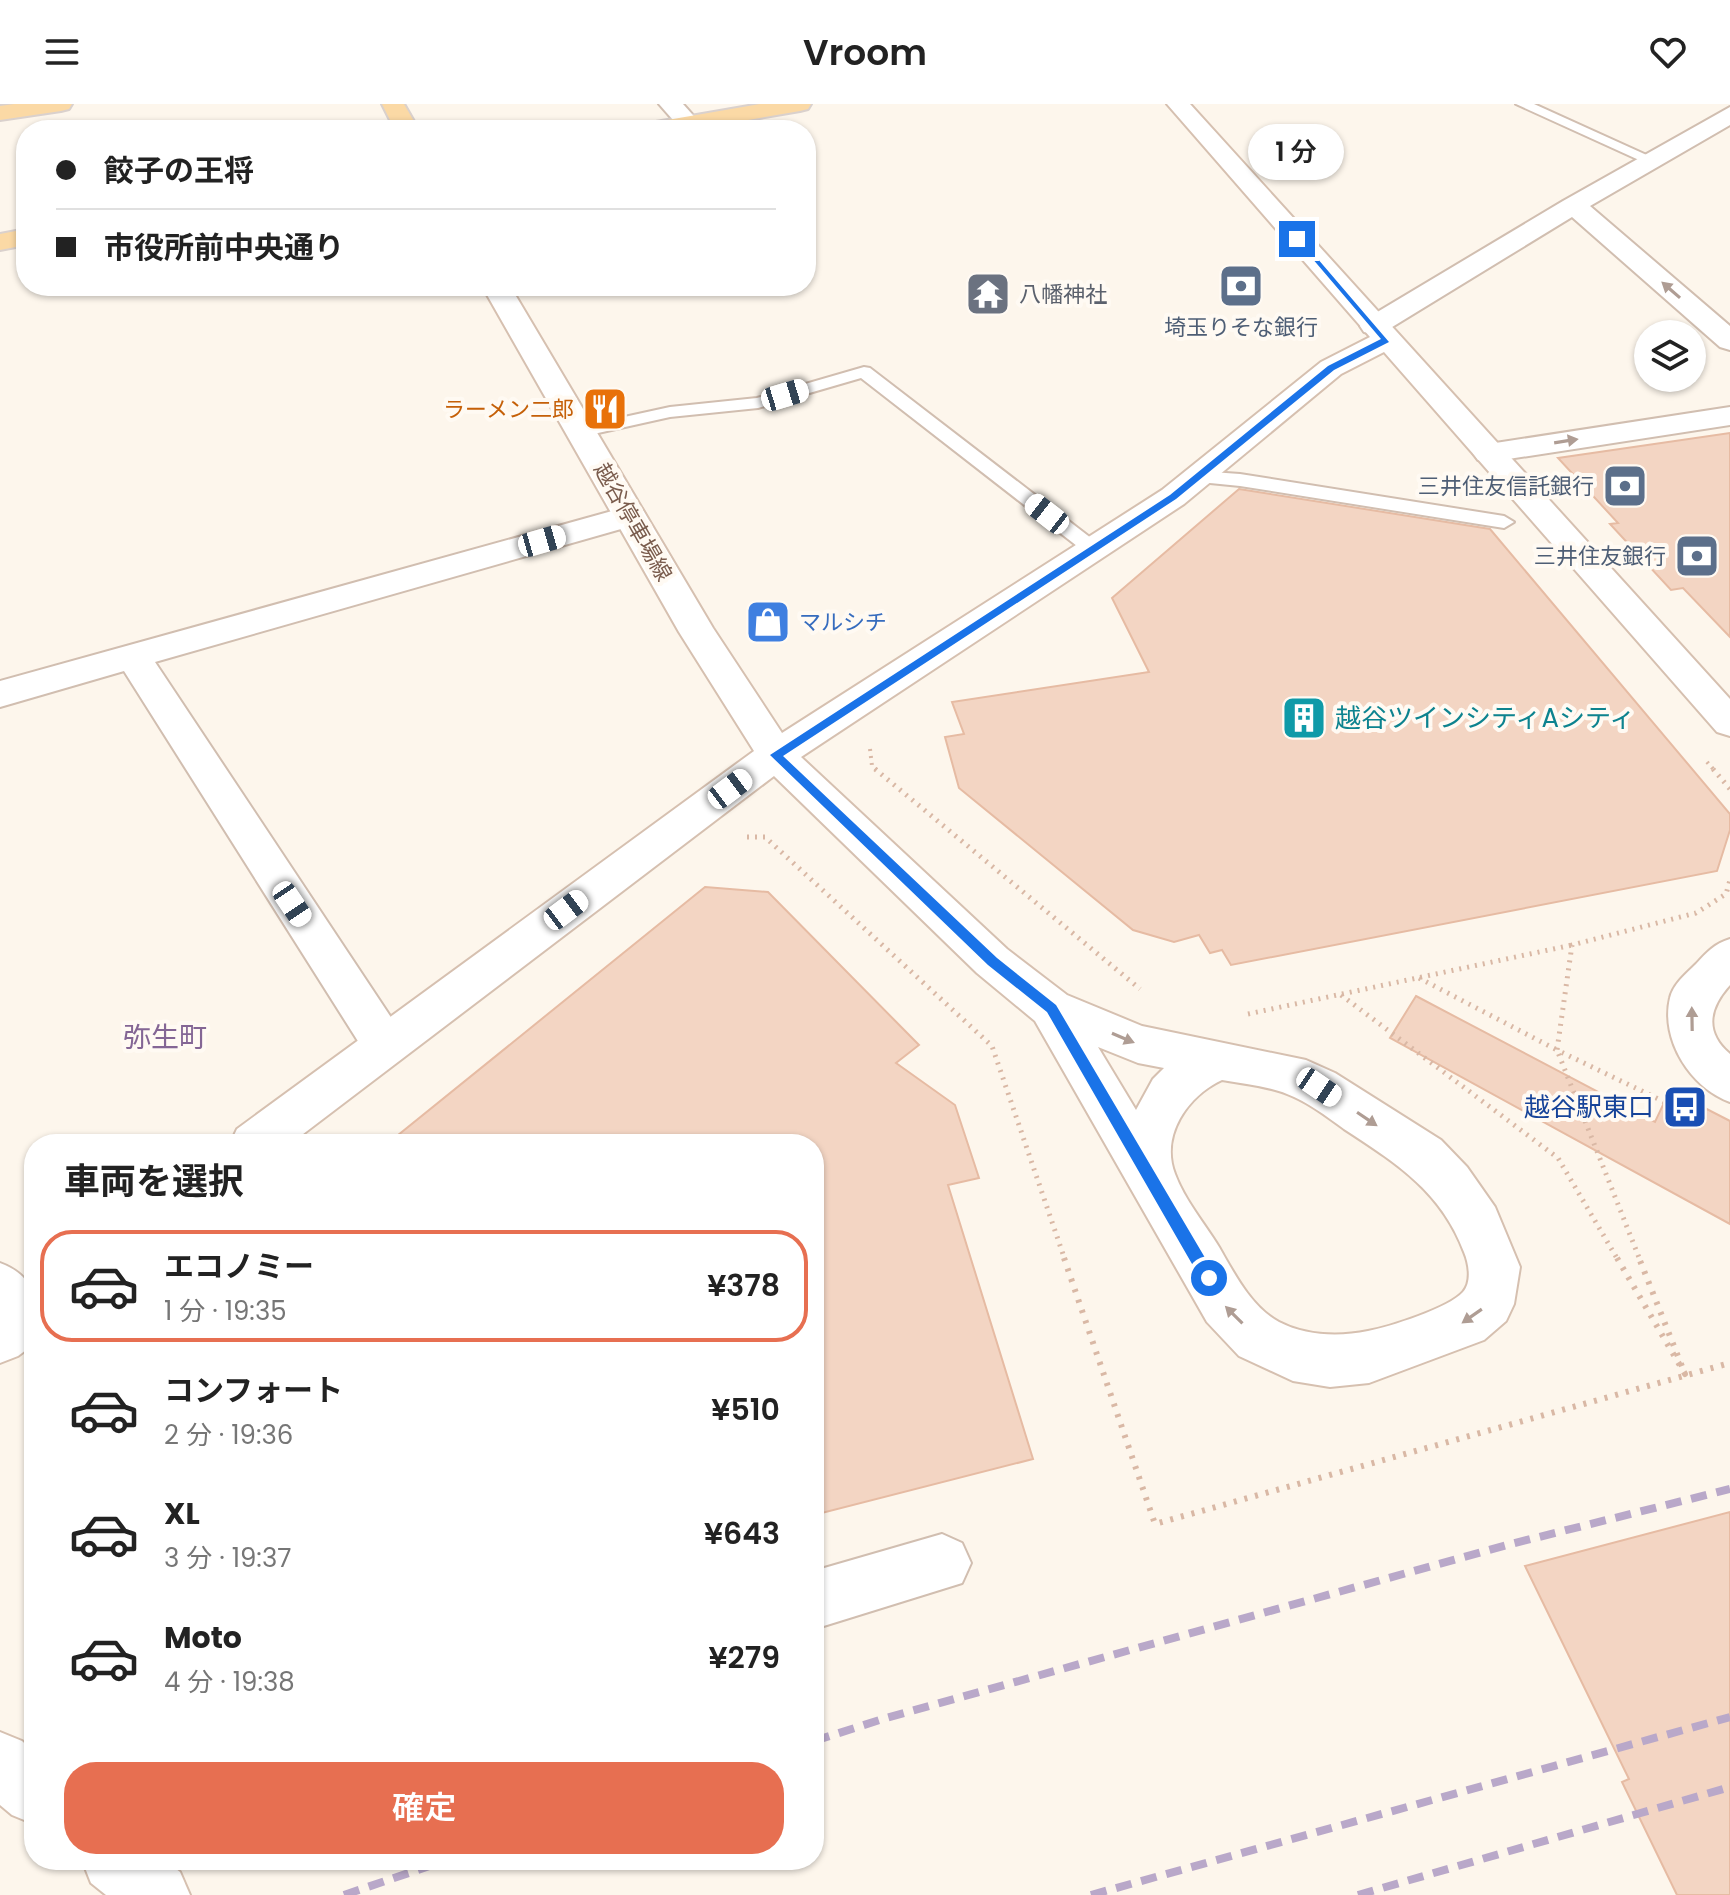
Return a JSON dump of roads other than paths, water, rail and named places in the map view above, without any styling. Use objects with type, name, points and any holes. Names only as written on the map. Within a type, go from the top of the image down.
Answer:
[{"type":"main road","points":[[0,113],[61,104]]},
{"type":"main road","points":[[706,120],[800,104]]},
{"type":"street","points":[[670,104],[685,120]]},
{"type":"street","points":[[1178,104],[1730,723]]},
{"type":"street","points":[[267,1134],[776,755],[1173,497],[1331,368],[1380,333],[1574,205],[1693,141],[1730,114]]},
{"type":"street","points":[[1574,205],[1730,341]]},
{"type":"street","name":"越谷停車場線","points":[[502,296],[697,632],[776,755],[992,961],[1051,1008]]},
{"type":"street","points":[[1489,453],[1730,416]]},
{"type":"street","points":[[0,694],[630,516]]},
{"type":"street","points":[[133,656],[384,1044]]},
{"type":"street","points":[[1730,956],[1692,997],[1690,1028],[1706,1061],[1730,1082]]},
{"type":"street","points":[[1051,1008],[1138,1044],[1290,1074],[1319,1087],[1424,1155],[1450,1182],[1478,1223],[1495,1267],[1488,1304],[1466,1322],[1369,1357],[1330,1361],[1293,1355],[1257,1338],[1225,1305],[1051,1008]]},
{"type":"street","points":[[1151,1181],[1147,1158],[1149,1132],[1159,1108],[1178,1083],[1194,1069],[1217,1061]]},
{"type":"street","points":[[824,1597],[942,1563]]},
{"type":"street","points":[[0,1763],[24,1784]]},
{"type":"lane","points":[[1523,104],[1655,162]]},
{"type":"lane","points":[[580,432],[670,412],[758,403],[864,372],[1093,549]]},
{"type":"lane","points":[[1197,477],[1240,480],[1504,522]]},
{"type":"railway","points":[[824,1738],[1507,1545],[1730,1489]]},
{"type":"railway","points":[[1091,1895],[1730,1717]]},
{"type":"railway","points":[[1358,1895],[1730,1787]]},
{"type":"railway","points":[[344,1895],[418,1870]]},
{"type":"place","name":"埼玉りそな銀行","points":[[1241,286]]},
{"type":"place","name":"八幡神社","points":[[988,294]]},
{"type":"place","name":"ラーメン二郎","points":[[605,409]]},
{"type":"place","name":"三井住友信託銀行","points":[[1625,486]]},
{"type":"place","name":"三井住友銀行","points":[[1697,556]]},
{"type":"place","name":"マルシチ","points":[[768,622]]},
{"type":"place","name":"越谷ツインシティAシティ","points":[[1304,718]]},
{"type":"place","name":"越谷駅東口","points":[[1685,1107]]},
{"type":"district","name":"弥生町","points":[[165,1037]]}]
